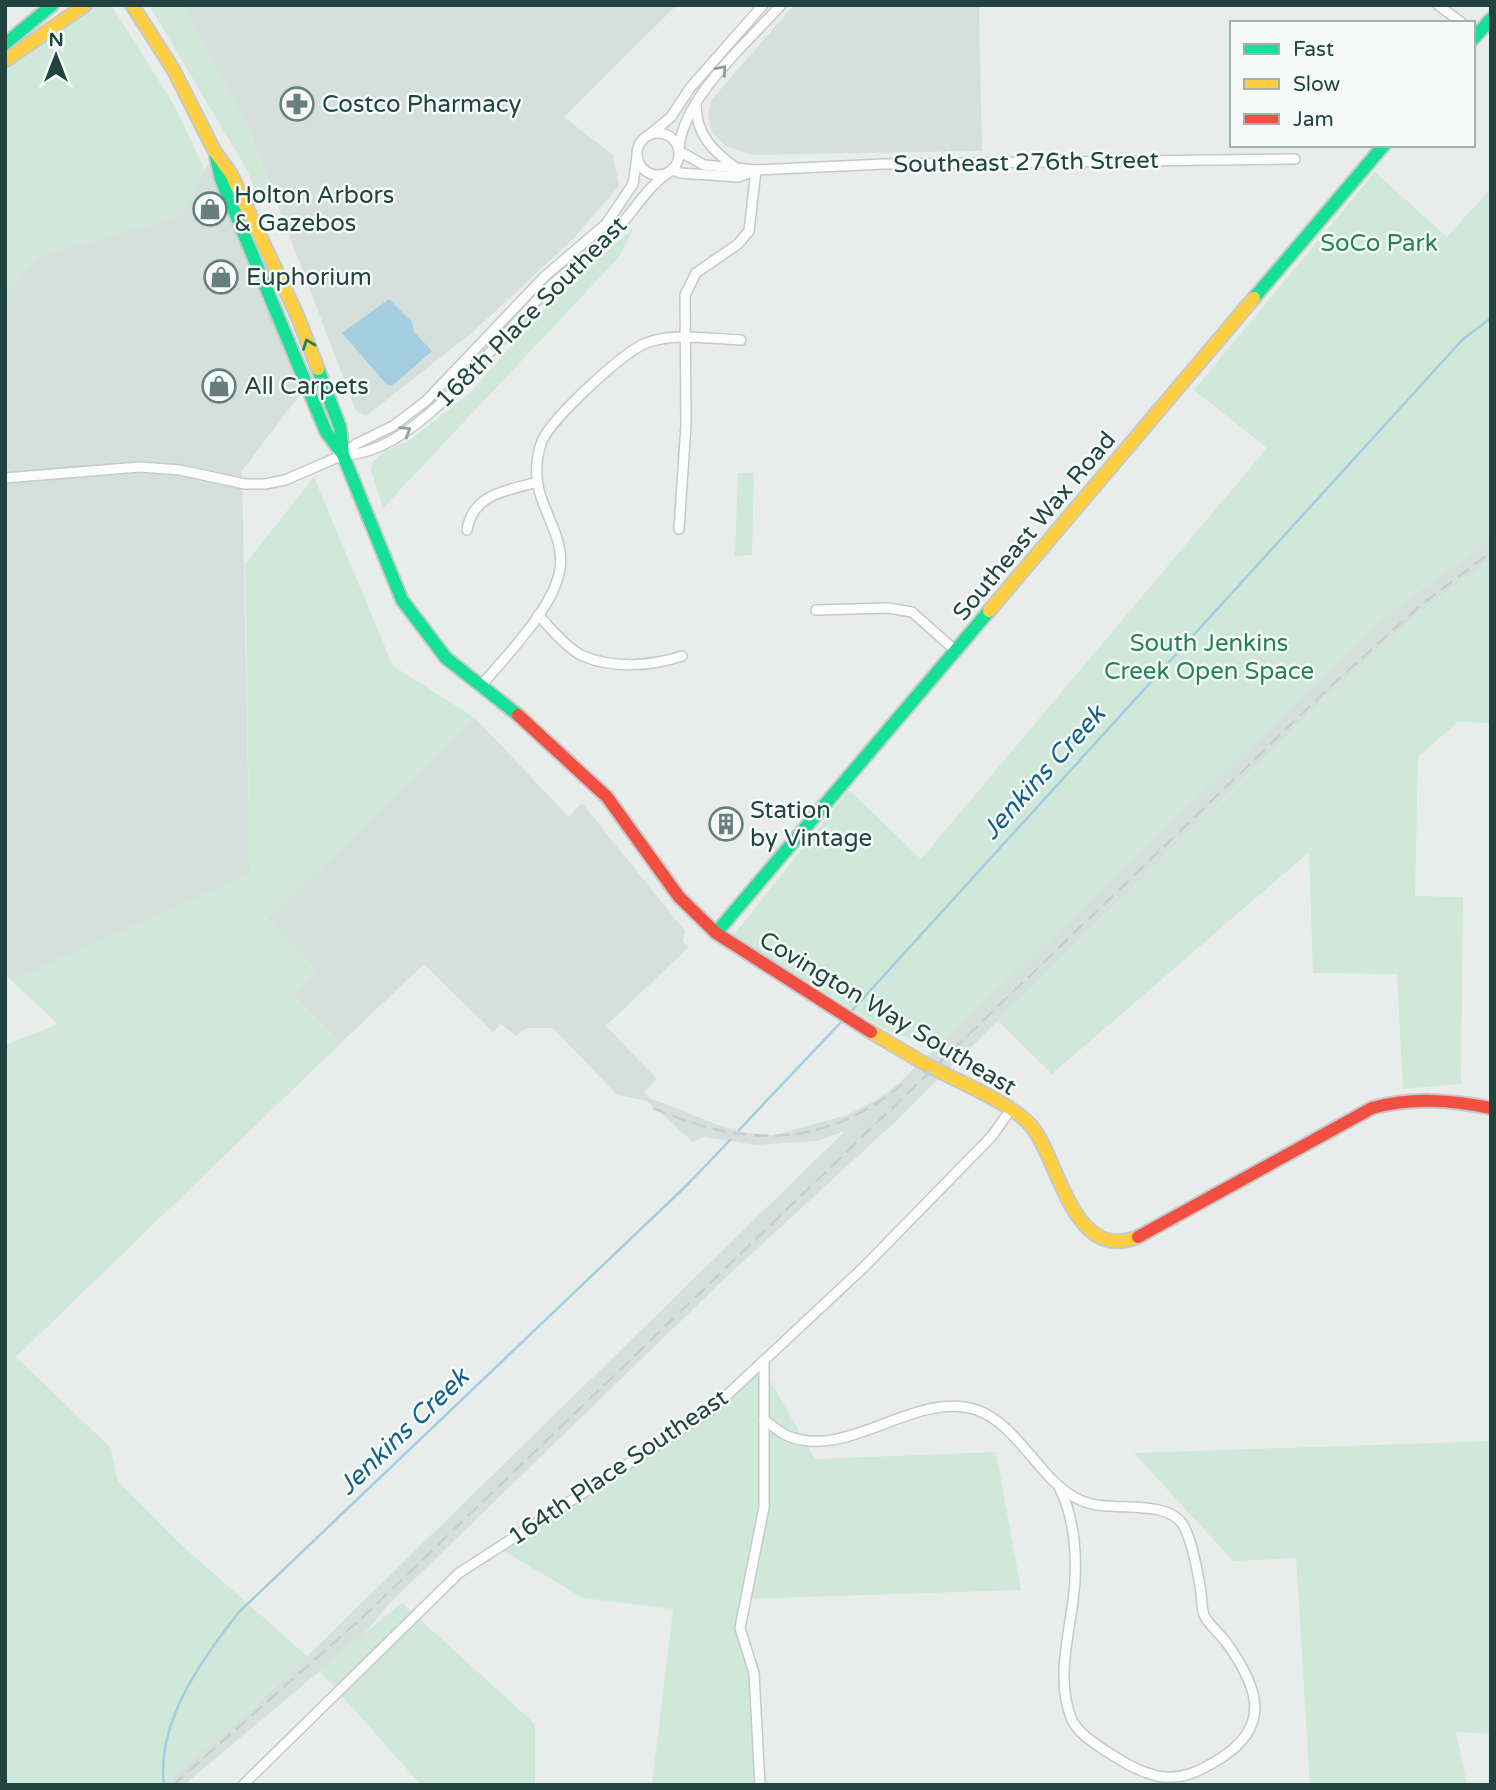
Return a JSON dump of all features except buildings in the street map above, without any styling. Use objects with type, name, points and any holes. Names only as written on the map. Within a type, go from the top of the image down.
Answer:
[{"type":"main road","points":[[5,44],[52,5]]},
{"type":"main road","points":[[5,61],[85,5]]},
{"type":"main road","name":"Covington Way Southeast","points":[[134,9],[173,69],[215,152],[231,174],[297,315],[340,428],[344,455],[402,600],[446,657],[480,687],[520,716],[607,797],[679,897],[716,933],[850,1020],[1011,1109],[1041,1137],[1066,1202],[1088,1230],[1106,1239],[1128,1241],[1151,1232],[1373,1108],[1395,1101],[1427,1099],[1491,1108]]},
{"type":"main road","points":[[1475,35],[1491,19]]},
{"type":"main road","name":"Southeast Wax Road","points":[[716,933],[1382,147]]},
{"type":"main road","name":"Covington Way Southeast","points":[[215,152],[221,179],[326,432],[344,455]]},
{"type":"main road","points":[[257,265],[266,264],[279,292],[297,315]]},
{"type":"street","points":[[763,5],[690,88],[671,117],[639,144],[637,157],[647,172],[659,175],[671,170],[679,150],[683,124],[696,103],[781,5]]},
{"type":"street","points":[[1438,5],[1459,21]]},
{"type":"street","points":[[696,103],[699,128],[704,139],[715,153],[736,168]]},
{"type":"street","points":[[649,135],[667,135],[679,150]]},
{"type":"street","name":"Southeast 276th Street","points":[[679,150],[704,165],[757,170],[884,164],[1295,159]]},
{"type":"street","name":"168th Place Southeast","points":[[5,478],[140,467],[180,470],[237,482],[265,484],[285,480],[344,455],[356,444],[393,426],[426,401],[545,276],[596,233],[627,196],[635,179],[637,157]]},
{"type":"street","name":"Southeast 276th Street","points":[[671,170],[738,177],[757,170]]},
{"type":"street","name":"168th Place Southeast","points":[[344,455],[359,455],[383,445],[412,428],[438,407],[546,291],[599,247],[619,227],[649,187],[671,170]]},
{"type":"street","points":[[679,529],[686,425],[685,295],[692,280],[705,265],[738,244],[749,231],[757,170]]},
{"type":"street","points":[[480,687],[538,615],[553,591],[561,563],[560,547],[537,482],[543,439],[564,413],[613,366],[645,343],[687,338],[741,340]]},
{"type":"street","points":[[467,530],[474,508],[491,496],[537,482]]},
{"type":"street","points":[[816,610],[888,608],[912,612],[956,651]]},
{"type":"street","points":[[538,615],[582,655],[603,662],[648,664],[682,656]]},
{"type":"street","name":"164th Place Southeast","points":[[244,1784],[458,1573],[710,1411],[864,1268],[992,1136],[1011,1109]]},
{"type":"street","points":[[760,1785],[754,1672],[740,1628],[764,1507],[764,1363]]},
{"type":"street","points":[[764,1420],[788,1436],[821,1443],[944,1406],[978,1410],[995,1420],[1060,1489],[1082,1502],[1106,1508],[1156,1509],[1183,1525],[1200,1586],[1204,1614],[1227,1644],[1256,1694],[1256,1714],[1236,1747],[1200,1771],[1171,1778],[1135,1770],[1089,1740],[1072,1719],[1066,1694],[1063,1660],[1075,1581],[1070,1519],[1060,1489]]},
{"type":"shaded area","points":[[182,5],[677,5],[564,117],[613,155],[619,186],[574,238],[473,332],[366,416],[356,411],[248,127]]},
{"type":"shaded area","points":[[794,5],[979,5],[982,151],[752,155],[725,146],[711,130],[708,115],[712,99]]},
{"type":"shaded area","points":[[208,164],[301,393],[242,471],[250,874],[12,981],[5,974],[5,295],[40,256],[180,216]]},
{"type":"shaded area","points":[[1491,539],[1491,559],[1420,612],[1324,699],[894,1123],[721,1282],[388,1605],[364,1634],[184,1785],[163,1785],[262,1700],[845,1131],[817,1141],[756,1145],[704,1137],[693,1142],[647,1101],[617,1095],[553,1028],[527,1028],[516,1036],[501,1024],[493,1032],[424,964],[341,1043],[292,994],[317,971],[267,919],[475,718],[569,817],[582,803],[685,931],[683,942],[689,947],[606,1026],[657,1079],[644,1092],[650,1098],[718,1125],[747,1133],[775,1135],[847,1115],[877,1100],[900,1082],[1395,608]]},
{"type":"green space","points":[[94,5],[111,5],[174,105],[205,170],[180,216],[40,256],[5,295],[5,72]]},
{"type":"green space","points":[[149,5],[182,5],[248,127],[271,189],[263,195],[256,192],[247,170]]},
{"type":"green space","points":[[1375,172],[1447,237],[1491,188],[1491,539],[1395,608],[937,1047],[888,1031],[733,936],[849,790],[921,859],[1267,448],[1194,390]]},
{"type":"green space","points":[[634,228],[619,257],[383,508],[371,470],[373,462],[384,451],[409,441],[470,393],[554,297]]},
{"type":"green space","points":[[738,473],[754,473],[752,555],[735,556]]},
{"type":"green space","points":[[314,477],[393,666],[475,718],[267,919],[317,971],[293,995],[341,1043],[16,1357],[111,1448],[117,1480],[177,1541],[307,1656],[262,1700],[163,1785],[5,1785],[5,1045],[58,1024],[12,981],[250,874],[245,564]]},
{"type":"green space","points":[[1491,559],[1491,723],[1458,722],[1418,757],[1415,896],[1463,897],[1461,1084],[1403,1089],[1397,974],[1313,973],[1309,852],[1052,1074],[998,1021],[1324,699],[1420,612]]},
{"type":"green space","points":[[764,1370],[815,1459],[996,1452],[1021,1590],[744,1599],[740,1628],[759,1741],[759,1785],[652,1785],[673,1609],[583,1598],[497,1547]]},
{"type":"green space","points":[[1491,1441],[1491,1734],[1456,1732],[1467,1785],[1310,1785],[1296,1558],[1233,1561],[1134,1453]]},
{"type":"green space","points":[[402,1603],[535,1724],[535,1785],[421,1785],[319,1670]]},
{"type":"water","points":[[389,299],[412,322],[414,332],[432,351],[392,386],[387,385],[342,333]]},
{"type":"waterway","name":"Jenkins Creek","points":[[848,1015],[1463,339],[1491,318]]},
{"type":"waterway","name":"Jenkins Creek","points":[[739,1130],[843,1020]]},
{"type":"waterway","name":"Jenkins Creek","points":[[164,1785],[163,1761],[174,1715],[197,1671],[239,1612],[687,1185],[730,1140]]},
{"type":"railway","points":[[173,1785],[363,1617],[1332,685],[1421,605],[1491,552]]},
{"type":"railway","points":[[653,1108],[720,1130],[752,1135],[783,1135],[814,1130],[844,1120],[874,1105],[904,1083]]},
{"type":"traffic: fast","points":[[5,44],[52,5]]},
{"type":"traffic: fast","points":[[1475,37],[1491,19]]},
{"type":"traffic: fast","points":[[1254,298],[1382,147]]},
{"type":"traffic: fast","points":[[216,157],[221,179],[326,432],[341,452]]},
{"type":"traffic: fast","points":[[318,369],[340,427],[343,455],[402,600],[446,658],[518,715]]},
{"type":"traffic: fast","points":[[716,933],[989,611]]},
{"type":"traffic: slow","points":[[5,61],[85,5]]},
{"type":"traffic: slow","points":[[132,5],[173,69],[215,152],[231,174],[297,315],[318,369]]},
{"type":"traffic: slow","points":[[989,611],[1254,298]]},
{"type":"traffic: slow","points":[[871,1032],[1013,1110],[1032,1127],[1042,1143],[1060,1184],[1083,1223],[1098,1236],[1116,1241],[1138,1237]]},
{"type":"traffic: jam","points":[[518,715],[607,797],[679,897],[716,933],[871,1032]]},
{"type":"traffic: jam","points":[[1138,1237],[1372,1108],[1402,1102],[1432,1101],[1491,1108]]},
{"type":"place","name":"Costco Pharmacy","points":[[297,104]]},
{"type":"place","name":"Holton Arbors & Gazebos","points":[[210,209]]},
{"type":"place","name":"Euphorium","points":[[221,277]]},
{"type":"place","name":"All Carpets","points":[[219,386]]},
{"type":"place","name":"Station by Vintage","points":[[726,824]]},
{"type":"park label","name":"SoCo Park","points":[[1379,243]]},
{"type":"park label","name":"South Jenkins Creek Open Space","points":[[1209,657]]}]
